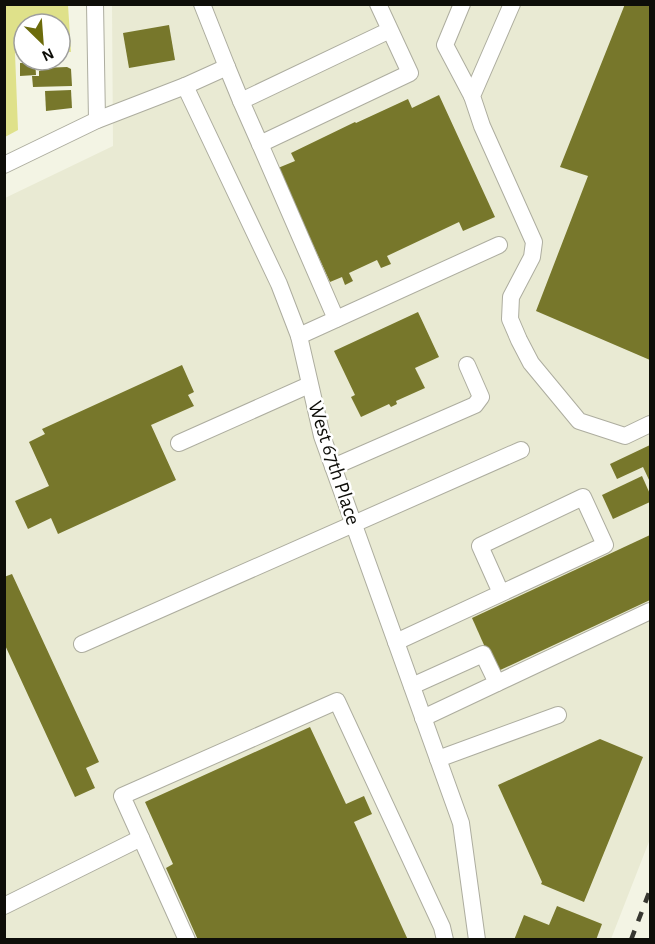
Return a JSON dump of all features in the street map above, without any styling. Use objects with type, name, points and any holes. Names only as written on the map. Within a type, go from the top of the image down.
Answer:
[{"type":"street","points":[[94,4],[97,120]]},
{"type":"street","points":[[202,4],[226,68],[336,319]]},
{"type":"street","points":[[260,144],[410,73],[378,4]]},
{"type":"street","points":[[462,4],[445,45],[472,96],[482,126],[534,242],[532,257],[511,297],[510,319],[527,355],[579,421],[625,436],[651,424]]},
{"type":"street","points":[[472,96],[512,4]]},
{"type":"street","points":[[241,101],[390,30]]},
{"type":"street","points":[[4,165],[97,120],[226,68]]},
{"type":"street","name":"West 67th Place","points":[[185,86],[279,284],[299,336],[322,436],[461,823],[477,939]]},
{"type":"street","points":[[299,336],[499,245]]},
{"type":"street","points":[[333,467],[475,405],[481,397],[467,364]]},
{"type":"street","points":[[179,443],[309,384]]},
{"type":"street","points":[[82,644],[521,450]]},
{"type":"street","points":[[396,642],[605,545],[583,497],[480,546],[501,593]]},
{"type":"street","points":[[423,718],[651,611]]},
{"type":"street","points":[[412,686],[483,654],[497,683]]},
{"type":"street","points":[[187,939],[122,796],[337,701],[442,927],[445,939]]},
{"type":"street","points":[[438,759],[558,715]]},
{"type":"street","points":[[4,906],[141,838]]},
{"type":"shaded area","points":[[112,5],[650,5],[650,839],[611,939],[5,940],[5,198],[113,146]]},
{"type":"green space","points":[[5,4],[68,5],[68,12],[12,12],[12,72],[16,72],[18,130],[5,137]]},
{"type":"building","points":[[625,4],[650,4],[650,360],[536,311],[588,176],[560,167]]},
{"type":"building","points":[[169,25],[175,60],[129,68],[123,33]]},
{"type":"building","points":[[20,72],[36,72],[36,75],[20,76]]},
{"type":"building","points":[[39,72],[71,72],[72,86],[33,87],[32,76],[39,76]]},
{"type":"building","points":[[71,90],[72,108],[46,111],[45,91]]},
{"type":"building","points":[[439,95],[495,217],[463,231],[459,222],[387,256],[391,264],[381,268],[377,260],[349,273],[353,281],[345,285],[342,277],[330,282],[278,168],[295,161],[291,153],[355,122],[408,99],[412,108]]},
{"type":"building","points":[[418,312],[439,357],[415,368],[425,388],[396,401],[397,404],[391,407],[389,404],[361,417],[351,397],[355,395],[334,351]]},
{"type":"building","points":[[182,365],[194,392],[188,395],[194,406],[151,425],[176,480],[58,534],[51,518],[28,529],[15,501],[49,486],[29,442],[45,434],[42,429]]},
{"type":"building","points":[[650,445],[650,482],[643,467],[617,479],[610,464]]},
{"type":"building","points":[[642,476],[650,494],[650,502],[613,519],[602,495]]},
{"type":"building","points":[[650,535],[650,600],[496,672],[472,618]]},
{"type":"building","points":[[12,574],[99,762],[86,768],[95,788],[75,797],[4,643],[4,577]]},
{"type":"building","points":[[310,727],[346,804],[364,796],[372,814],[354,822],[408,940],[198,940],[166,868],[173,864],[145,802]]},
{"type":"building","points":[[600,739],[643,757],[584,902],[541,884],[498,785]]},
{"type":"building","points":[[557,906],[602,924],[596,940],[514,940],[524,915],[549,925]]},
{"type":"railway","points":[[631,940],[650,890]]}]
